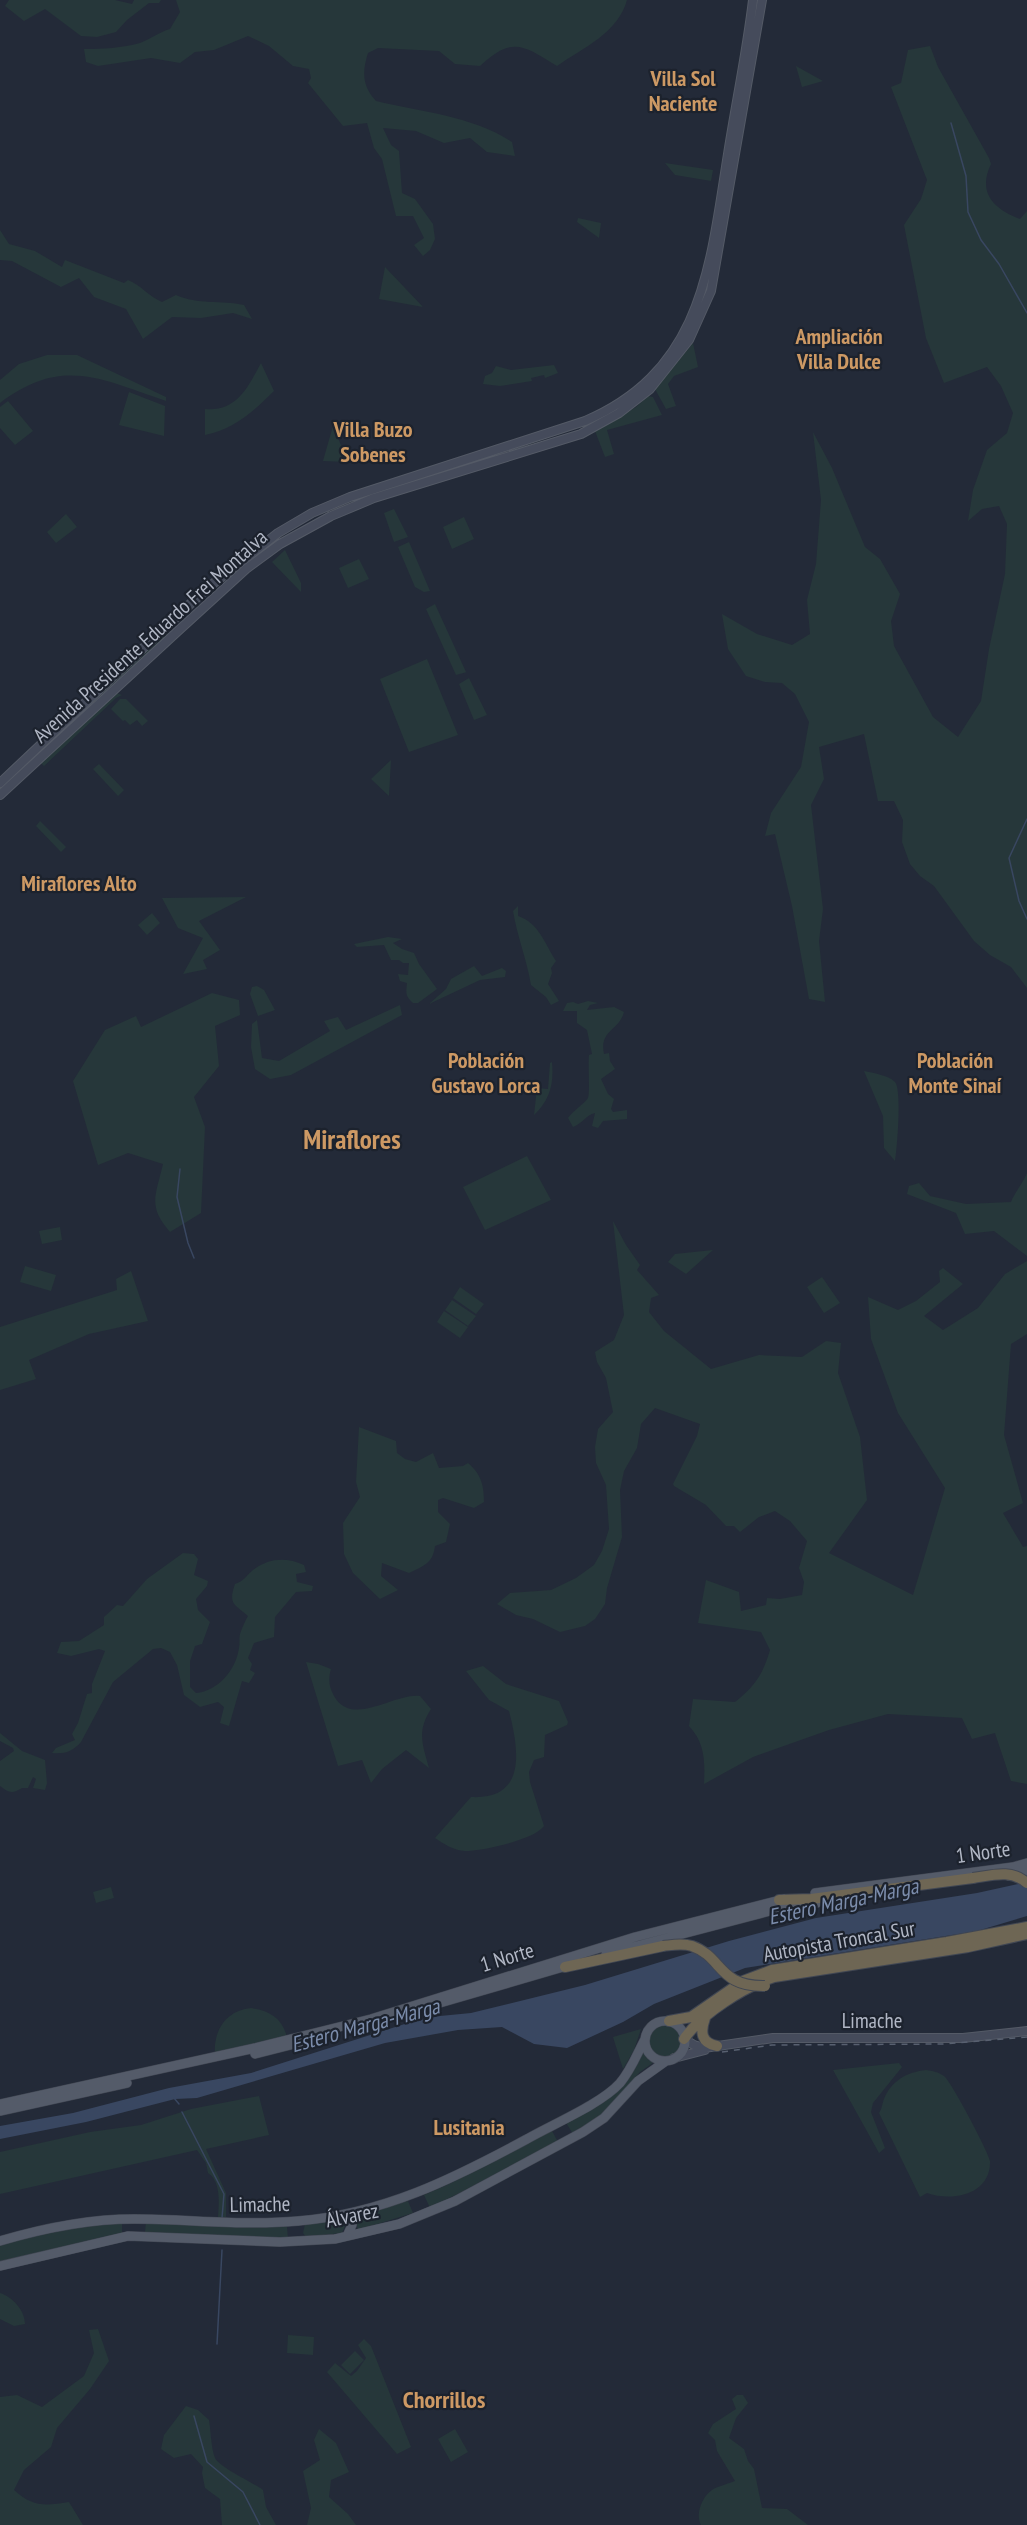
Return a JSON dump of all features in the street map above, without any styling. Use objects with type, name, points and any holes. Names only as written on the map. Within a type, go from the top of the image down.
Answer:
[{"type":"highway","points":[[779,1900],[811,1899],[1007,1873],[1018,1876],[1027,1883]]},
{"type":"highway","name":"Autopista Troncal Sur","points":[[669,2021],[691,2017],[742,1981],[772,1970],[1027,1927]]},
{"type":"highway","name":"Autopista Troncal Sur","points":[[684,2039],[705,2018],[744,1990],[774,1977],[968,1947],[1027,1934]]},
{"type":"highway","points":[[565,1967],[682,1944],[696,1948],[730,1978],[744,1984],[765,1986],[900,1964],[968,1947]]},
{"type":"highway","points":[[705,2018],[701,2029],[703,2037],[709,2043],[717,2046]]},
{"type":"main road","name":"Avenida Presidente Eduardo Frei Montalva","points":[[0,783],[206,590],[278,533],[312,513],[350,497],[585,421],[614,406],[643,384],[667,358],[680,338],[703,291],[716,231],[753,0]]},
{"type":"main road","name":"Avenida Presidente Eduardo Frei Montalva","points":[[0,795],[225,588],[280,544],[331,516],[374,498],[581,434],[619,413],[650,389],[689,340],[711,291],[762,0]]},
{"type":"main road","name":"1 Norte","points":[[0,2111],[256,2051],[292,2039],[371,2019],[635,1937],[779,1900],[1013,1867],[1027,1863]]},
{"type":"main road","name":"1 Norte","points":[[256,2051],[294,2046],[643,1943],[770,1911],[995,1879],[1027,1871]]},
{"type":"main road","name":"Limache","points":[[0,2241],[61,2225],[110,2220],[255,2223],[299,2221],[347,2214],[395,2201],[448,2181],[608,2094],[627,2073],[651,2026],[659,2021],[669,2021]]},
{"type":"main road","points":[[645,2039],[650,2055],[670,2060],[683,2048],[684,2039],[681,2029],[669,2021]]},
{"type":"main road","name":"Limache","points":[[684,2039],[699,2048],[773,2038],[963,2038],[1027,2031]]},
{"type":"main road","points":[[268,2051],[292,2039]]},
{"type":"main road","name":"Limache","points":[[670,2060],[717,2046]]},
{"type":"main road","name":"Álvarez","points":[[0,2266],[133,2235],[267,2242],[304,2241],[347,2236],[399,2224],[448,2205],[552,2150],[604,2118],[639,2081],[670,2060]]},
{"type":"main road","name":"1 Norte","points":[[0,2104],[212,2061]]},
{"type":"main road","points":[[347,2214],[352,2226],[347,2236]]},
{"type":"main road","points":[[299,2221],[300,2233],[304,2241]]},
{"type":"shaded area","points":[[9,0],[115,0],[132,4],[134,0],[161,0],[159,3],[149,3],[116,32],[97,37],[81,36],[45,9],[24,21],[5,6]]},
{"type":"shaded area","points":[[176,0],[627,0],[616,22],[608,31],[557,66],[535,53],[518,47],[501,50],[480,66],[455,64],[439,51],[378,48],[368,53],[365,66],[366,84],[376,101],[481,126],[512,142],[515,156],[487,152],[470,138],[444,143],[416,131],[383,128],[391,145],[399,151],[402,193],[415,199],[433,224],[435,239],[430,250],[423,256],[414,245],[424,238],[413,216],[396,216],[382,159],[374,148],[367,123],[343,126],[308,83],[311,78],[309,69],[293,66],[269,46],[248,36],[214,50],[195,52],[180,63],[151,58],[98,66],[86,62],[84,49],[133,45],[170,29],[180,12]]},
{"type":"shaded area","points":[[930,46],[938,67],[989,158],[991,164],[986,183],[990,199],[1003,210],[1020,219],[1027,211],[1027,988],[1011,967],[990,955],[974,941],[934,886],[920,876],[910,864],[902,842],[903,820],[894,801],[878,801],[864,734],[819,747],[824,779],[811,805],[823,909],[819,941],[825,1002],[809,999],[792,906],[775,834],[765,836],[771,813],[801,767],[809,722],[795,694],[782,683],[765,682],[746,676],[728,649],[722,614],[757,634],[792,645],[810,634],[807,600],[816,564],[821,500],[813,432],[832,468],[865,547],[880,559],[900,594],[891,621],[894,646],[933,717],[958,737],[981,701],[1005,574],[1007,524],[999,506],[982,509],[968,521],[973,490],[987,450],[1007,433],[1013,413],[1001,386],[987,367],[944,383],[926,338],[904,225],[921,199],[927,180],[891,87],[901,83],[908,50]]},
{"type":"shaded area","points":[[796,66],[823,81],[802,87]]},
{"type":"shaded area","points":[[665,163],[713,170],[711,181],[675,175]]},
{"type":"shaded area","points":[[578,218],[601,223],[599,238],[577,222]]},
{"type":"shaded area","points":[[0,230],[9,244],[35,251],[62,267],[65,260],[124,283],[128,280],[162,302],[176,295],[193,300],[244,305],[252,319],[233,313],[201,318],[172,317],[143,339],[126,309],[94,297],[79,278],[61,287],[12,261],[0,260]]},
{"type":"shaded area","points":[[385,267],[423,307],[379,299]]},
{"type":"shaded area","points":[[693,343],[698,367],[674,376],[668,384],[676,406],[666,409],[655,389]]},
{"type":"shaded area","points":[[47,355],[77,355],[166,397],[166,401],[101,380],[82,376],[63,376],[43,380],[22,389],[0,403],[0,380],[19,364]]},
{"type":"shaded area","points":[[261,363],[274,391],[234,424],[205,435],[205,409],[216,409],[233,402],[246,389]]},
{"type":"shaded area","points":[[554,365],[558,373],[545,378],[544,375],[531,378],[532,381],[500,386],[483,384],[485,376],[492,373],[496,366],[511,370]]},
{"type":"shaded area","points":[[129,392],[165,406],[164,436],[119,425]]},
{"type":"shaded area","points":[[648,396],[653,397],[662,415],[607,430],[614,454],[605,457],[595,431],[636,407]]},
{"type":"shaded area","points":[[8,401],[33,431],[15,445],[0,428],[0,407]]},
{"type":"shaded area","points":[[333,426],[348,462],[323,461]]},
{"type":"shaded area","points":[[394,509],[408,537],[394,542],[384,513]]},
{"type":"shaded area","points":[[66,514],[77,527],[56,543],[47,532]]},
{"type":"shaded area","points":[[464,517],[474,539],[452,549],[443,527]]},
{"type":"shaded area","points":[[409,542],[430,591],[424,592],[415,587],[398,547]]},
{"type":"shaded area","points":[[285,550],[301,583],[301,592],[272,562]]},
{"type":"shaded area","points":[[359,559],[369,579],[348,588],[339,568]]},
{"type":"shaded area","points":[[435,604],[467,672],[456,675],[426,609]]},
{"type":"shaded area","points":[[166,631],[169,633],[37,757],[34,754]]},
{"type":"shaded area","points":[[427,659],[458,735],[409,752],[380,679]]},
{"type":"shaded area","points":[[469,678],[487,715],[474,720],[459,684]]},
{"type":"shaded area","points":[[116,693],[122,695],[116,698],[44,766],[41,763]]},
{"type":"shaded area","points":[[120,699],[126,699],[148,721],[142,726],[137,720],[130,725],[125,720],[123,721],[111,709]]},
{"type":"shaded area","points":[[391,760],[389,796],[371,779]]},
{"type":"shaded area","points":[[99,764],[124,790],[118,796],[93,769]]},
{"type":"shaded area","points":[[40,821],[66,847],[61,852],[36,826]]},
{"type":"shaded area","points":[[246,897],[199,921],[220,950],[203,960],[207,969],[183,974],[203,938],[178,928],[162,898]]},
{"type":"shaded area","points":[[518,906],[518,916],[536,929],[556,961],[551,968],[552,973],[548,984],[559,1001],[551,1005],[546,997],[531,985],[513,911]]},
{"type":"shaded area","points":[[152,913],[160,923],[147,935],[138,925]]},
{"type":"shaded area","points":[[388,937],[402,939],[393,943],[414,953],[437,989],[418,1003],[413,1003],[407,996],[407,983],[400,981],[398,974],[408,975],[409,963],[391,960],[384,945],[357,947],[354,944]]},
{"type":"shaded area","points":[[474,966],[482,976],[502,968],[506,971],[505,977],[480,980],[429,1004],[446,989],[451,979]]},
{"type":"shaded area","points":[[257,986],[264,990],[275,1010],[258,1016],[250,994],[252,987]]},
{"type":"shaded area","points":[[212,993],[239,1000],[240,1015],[215,1026],[219,1066],[194,1097],[205,1127],[201,1213],[170,1232],[158,1215],[155,1200],[163,1164],[128,1153],[98,1165],[73,1081],[105,1030],[136,1016],[141,1027]]},
{"type":"shaded area","points":[[588,1001],[598,1003],[590,1005],[587,1010],[614,1007],[624,1012],[622,1018],[607,1035],[603,1046],[604,1054],[609,1053],[610,1061],[615,1069],[601,1079],[608,1094],[614,1099],[611,1109],[613,1112],[627,1110],[627,1119],[603,1121],[598,1128],[592,1126],[595,1113],[573,1127],[568,1118],[588,1098],[589,1055],[592,1054],[587,1030],[577,1023],[577,1011],[563,1011],[567,1003],[578,1004]]},
{"type":"shaded area","points":[[400,1005],[402,1015],[291,1075],[270,1079],[255,1069],[251,1047],[252,1024],[257,1020],[262,1058],[279,1061],[330,1031],[324,1021],[338,1017],[346,1030]]},
{"type":"shaded area","points":[[552,1062],[550,1091],[534,1115],[537,1088],[548,1089],[550,1063]]},
{"type":"shaded area","points":[[864,1071],[888,1078],[895,1082],[897,1087],[898,1120],[895,1161],[884,1148],[883,1116]]},
{"type":"shaded area","points":[[527,1156],[551,1200],[485,1230],[463,1187]]},
{"type":"shaded area","points":[[1027,1173],[1027,1256],[994,1231],[965,1234],[956,1213],[907,1194],[909,1186],[919,1183],[930,1196],[966,1204],[1011,1202]]},
{"type":"shaded area","points":[[613,1221],[640,1265],[637,1270],[659,1295],[651,1298],[649,1312],[664,1331],[711,1369],[759,1355],[802,1357],[826,1341],[841,1343],[838,1373],[860,1437],[867,1500],[829,1553],[913,1595],[945,1488],[898,1413],[871,1339],[868,1297],[898,1310],[916,1301],[940,1282],[939,1271],[943,1268],[963,1284],[924,1316],[943,1330],[978,1308],[1005,1274],[1027,1261],[1027,1334],[1011,1344],[1004,1435],[1023,1503],[1003,1513],[1023,1547],[1027,1546],[1027,1784],[1011,1781],[995,1733],[972,1739],[962,1718],[888,1714],[829,1730],[753,1757],[704,1784],[703,1753],[698,1739],[689,1726],[693,1699],[735,1702],[757,1679],[770,1650],[761,1632],[698,1623],[706,1580],[739,1592],[741,1611],[766,1605],[767,1598],[780,1599],[802,1595],[804,1582],[799,1568],[807,1541],[790,1521],[775,1511],[759,1517],[740,1532],[734,1526],[726,1526],[706,1505],[674,1486],[697,1436],[700,1424],[655,1408],[641,1424],[637,1448],[624,1471],[620,1490],[622,1537],[607,1588],[605,1604],[595,1619],[585,1626],[560,1632],[533,1619],[516,1615],[497,1604],[510,1593],[551,1590],[576,1578],[594,1565],[602,1551],[609,1529],[606,1485],[596,1463],[595,1447],[598,1429],[613,1412],[606,1378],[597,1362],[595,1352],[614,1340],[624,1315]]},
{"type":"shaded area","points":[[60,1227],[62,1240],[42,1244],[39,1231]]},
{"type":"shaded area","points":[[713,1250],[686,1274],[668,1262],[675,1254]]},
{"type":"shaded area","points":[[25,1266],[56,1275],[51,1291],[20,1282]]},
{"type":"shaded area","points":[[131,1271],[148,1321],[89,1334],[29,1360],[36,1379],[0,1390],[0,1327],[117,1290],[116,1279]]},
{"type":"shaded area","points":[[822,1277],[840,1303],[824,1313],[807,1287]]},
{"type":"shaded area","points":[[460,1287],[484,1304],[476,1314],[453,1298]]},
{"type":"shaded area","points":[[452,1300],[476,1316],[468,1326],[445,1310]]},
{"type":"shaded area","points":[[444,1311],[468,1327],[460,1338],[437,1322]]},
{"type":"shaded area","points":[[359,1427],[396,1441],[397,1453],[405,1459],[416,1462],[433,1453],[439,1468],[463,1466],[468,1463],[479,1476],[483,1490],[484,1502],[474,1508],[443,1498],[438,1500],[438,1512],[450,1524],[446,1542],[435,1546],[430,1560],[409,1573],[382,1563],[381,1576],[398,1590],[380,1599],[353,1573],[344,1554],[343,1523],[360,1497],[356,1482]]},
{"type":"shaded area","points":[[183,1553],[194,1554],[198,1559],[194,1575],[208,1581],[207,1586],[196,1599],[198,1610],[210,1622],[202,1644],[195,1646],[190,1661],[190,1687],[196,1693],[212,1688],[225,1678],[237,1656],[240,1634],[248,1616],[232,1600],[235,1584],[265,1563],[284,1560],[304,1565],[306,1572],[296,1574],[297,1582],[313,1586],[312,1591],[296,1592],[275,1617],[274,1637],[254,1643],[248,1658],[252,1664],[250,1670],[255,1673],[249,1683],[242,1681],[229,1726],[220,1723],[224,1707],[218,1702],[200,1707],[184,1695],[177,1665],[170,1652],[161,1648],[153,1649],[113,1682],[81,1742],[68,1752],[52,1753],[56,1748],[75,1740],[72,1734],[87,1694],[92,1693],[92,1684],[105,1651],[99,1649],[71,1656],[57,1653],[61,1642],[79,1641],[104,1625],[104,1617],[117,1605],[123,1606],[147,1579]]},
{"type":"shaded area","points":[[306,1662],[331,1669],[330,1683],[334,1696],[342,1705],[351,1709],[374,1707],[410,1696],[420,1696],[431,1709],[422,1731],[429,1768],[406,1750],[382,1769],[371,1783],[362,1760],[338,1766]]},
{"type":"shaded area","points":[[483,1666],[506,1684],[559,1701],[568,1722],[567,1725],[545,1735],[544,1757],[534,1760],[529,1772],[544,1826],[530,1836],[519,1840],[495,1847],[465,1851],[453,1848],[435,1838],[471,1797],[489,1796],[502,1790],[510,1781],[515,1770],[515,1741],[509,1711],[489,1700],[466,1671]]},
{"type":"shaded area","points":[[0,1733],[22,1751],[45,1760],[47,1783],[45,1790],[33,1788],[36,1779],[33,1777],[28,1788],[11,1792],[0,1786],[0,1761],[14,1751],[13,1748],[0,1741]]},
{"type":"shaded area","points":[[111,1887],[114,1898],[96,1903],[93,1892]]},
{"type":"shaded area","points":[[251,2008],[264,2011],[278,2020],[287,2037],[215,2054],[216,2037],[223,2023],[235,2013]]},
{"type":"shaded area","points":[[664,2023],[676,2028],[681,2040],[676,2052],[664,2057],[652,2052],[647,2040],[652,2028]]},
{"type":"shaded area","points":[[641,2029],[634,2050],[623,2069],[613,2037]]},
{"type":"shaded area","points":[[642,2052],[654,2062],[640,2072],[602,2115],[573,2134],[565,2121],[596,2104]]},
{"type":"shaded area","points":[[899,2063],[902,2067],[873,2103],[871,2112],[885,2148],[879,2153],[833,2070]]},
{"type":"shaded area","points":[[926,2070],[944,2076],[948,2081],[969,2117],[990,2161],[989,2173],[984,2182],[968,2193],[958,2196],[937,2196],[927,2193],[920,2197],[879,2113],[887,2093],[895,2082],[906,2075]]},
{"type":"shaded area","points":[[259,2096],[269,2135],[206,2149],[226,2193],[226,2217],[218,2217],[217,2187],[197,2150],[0,2194],[0,2152],[90,2132],[141,2125],[191,2109]]},
{"type":"shaded area","points":[[551,2129],[558,2142],[430,2208],[424,2195],[451,2183]]},
{"type":"shaded area","points":[[408,2201],[413,2213],[358,2230],[354,2215]]},
{"type":"shaded area","points":[[339,2218],[345,2226],[342,2233],[306,2237],[303,2233],[305,2224]]},
{"type":"shaded area","points":[[122,2222],[122,2233],[0,2262],[0,2243],[29,2234]]},
{"type":"shaded area","points":[[146,2222],[287,2227],[288,2239],[145,2232]]},
{"type":"shaded area","points":[[0,2293],[17,2305],[23,2314],[25,2324],[14,2326],[0,2319]]},
{"type":"shaded area","points":[[98,2329],[109,2361],[90,2389],[57,2428],[51,2447],[24,2470],[14,2490],[27,2500],[39,2504],[69,2502],[83,2525],[0,2525],[0,2397],[17,2395],[42,2407],[84,2376],[94,2353],[89,2330]]},
{"type":"shaded area","points":[[288,2335],[314,2337],[313,2355],[287,2353]]},
{"type":"shaded area","points":[[364,2339],[371,2346],[411,2447],[397,2454],[327,2372],[335,2363],[351,2376],[357,2371],[366,2358],[358,2345]]},
{"type":"shaded area","points":[[355,2351],[364,2360],[350,2374],[341,2365]]},
{"type":"shaded area","points":[[737,2395],[743,2395],[748,2403],[736,2418],[729,2438],[744,2449],[754,2469],[762,2508],[787,2509],[808,2525],[701,2525],[700,2506],[708,2493],[735,2481],[717,2451],[715,2440],[708,2433],[713,2424],[736,2409],[732,2399]]},
{"type":"shaded area","points":[[186,2406],[198,2410],[209,2420],[213,2450],[218,2462],[263,2490],[266,2507],[276,2525],[222,2525],[220,2499],[205,2488],[203,2467],[191,2454],[174,2458],[161,2449],[164,2435]]},
{"type":"shaded area","points":[[319,2429],[336,2443],[349,2472],[331,2480],[329,2497],[348,2514],[356,2525],[307,2525],[311,2508],[303,2471],[320,2460],[314,2440]]},
{"type":"shaded area","points":[[455,2429],[468,2452],[451,2462],[438,2439]]},
{"type":"water","points":[[1027,1882],[1027,1916],[977,1931],[745,1968],[654,2004],[623,2022],[567,2048],[534,2044],[502,2027],[458,2030],[385,2043],[197,2098],[175,2099],[86,2122],[0,2139],[0,2126],[73,2113],[169,2088],[251,2073],[411,2022],[471,2013],[585,1985],[729,1941],[816,1918],[977,1893]]},
{"type":"waterway","points":[[951,123],[966,176],[968,212],[981,240],[999,264],[1027,313]]},
{"type":"waterway","points":[[1027,819],[1009,858],[1019,901],[1027,919]]},
{"type":"waterway","points":[[180,1169],[177,1197],[194,1258]]},
{"type":"waterway","points":[[174,2098],[179,2104]]},
{"type":"waterway","points":[[182,2112],[224,2194],[222,2218]]},
{"type":"waterway","points":[[217,2344],[222,2250]]},
{"type":"waterway","points":[[194,2416],[207,2462],[243,2492],[260,2525]]},
{"type":"railway","points":[[722,2052],[772,2045],[943,2044],[1027,2037]]},
{"type":"district","name":"Villa Sol Naciente","points":[[683,90]]},
{"type":"district","name":"Ampliación Villa Dulce","points":[[839,348]]},
{"type":"district","name":"Villa Buzo Sobenes","points":[[373,442]]},
{"type":"district","name":"Miraflores Alto","points":[[79,883]]},
{"type":"district","name":"Población Gustavo Lorca","points":[[486,1072]]},
{"type":"district","name":"Población Monte Sinaí","points":[[955,1072]]},
{"type":"district","name":"Miraflores","points":[[352,1139]]},
{"type":"district","name":"Lusitania","points":[[469,2127]]},
{"type":"district","name":"Chorrillos","points":[[444,2399]]},
{"type":"water label","name":"Estero Marga-Marga","points":[[843,1901]]},
{"type":"water label","name":"Estero Marga-Marga","points":[[365,2025]]}]
